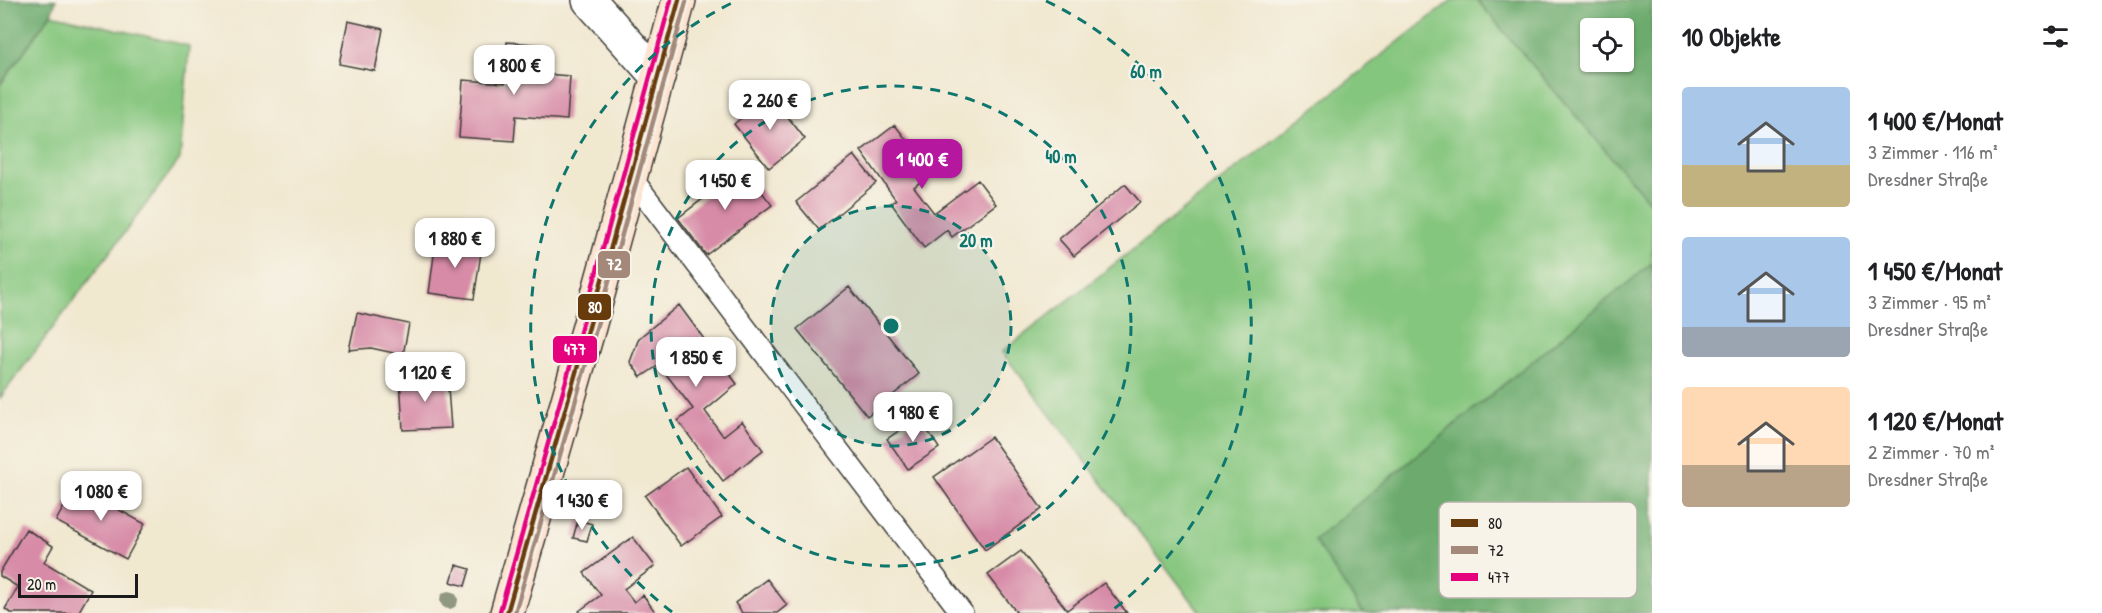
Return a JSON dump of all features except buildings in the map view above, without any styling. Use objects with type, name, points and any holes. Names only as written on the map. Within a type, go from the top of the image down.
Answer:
[{"type":"main road","points":[[507,613],[679,0]]},
{"type":"street","points":[[589,0],[658,77]]},
{"type":"lane","points":[[630,176],[962,613]]},
{"type":"green space","points":[[0,0],[56,0],[51,14],[0,85]]},
{"type":"green space","points":[[1452,0],[1477,0],[1652,205],[1652,263],[1315,540],[1363,613],[1201,613],[1002,352]]},
{"type":"green space","points":[[1477,0],[1652,0],[1652,205]]},
{"type":"green space","points":[[51,14],[189,46],[180,159],[0,398],[0,85]]},
{"type":"green space","points":[[1652,263],[1652,613],[1363,613],[1314,540]]},
{"type":"transit line","name":"477","points":[[500,611],[582,325],[671,0]]},
{"type":"transit line","name":"80","points":[[507,613],[679,0]]},
{"type":"transit line","name":"72","points":[[515,613],[686,2]]}]
